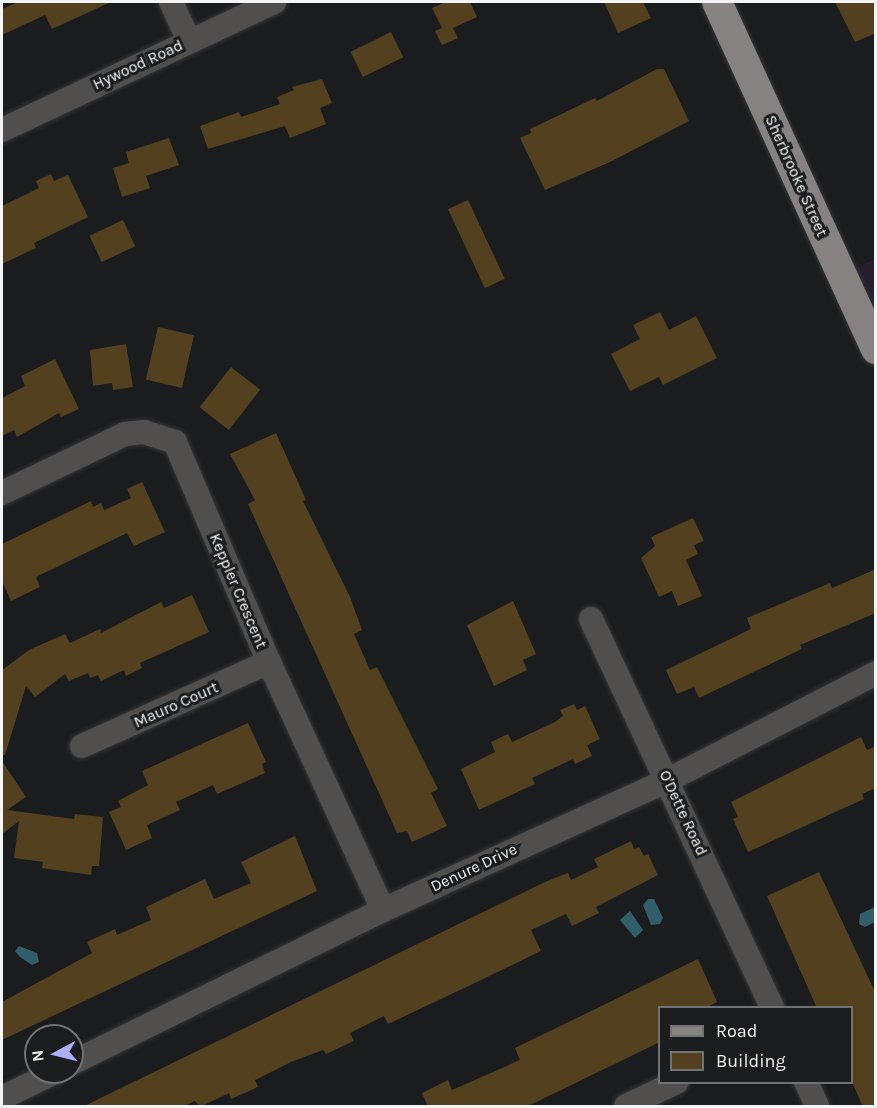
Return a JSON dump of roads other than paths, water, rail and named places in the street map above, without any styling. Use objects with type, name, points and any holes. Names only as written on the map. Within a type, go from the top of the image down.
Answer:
[{"type":"main road","name":"Sherbrooke Street","points":[[717,2],[876,350]]},
{"type":"street","points":[[171,2],[189,41]]},
{"type":"street","name":"Hywood Road","points":[[2,130],[274,2]]},
{"type":"street","name":"Keppler Crescent","points":[[2,493],[125,434],[144,432],[175,442],[268,662],[383,910]]},
{"type":"street","name":"O'Dette Road","points":[[591,620],[668,780],[771,1006]]},
{"type":"street","name":"Mauro Court","points":[[82,746],[268,662]]},
{"type":"street","name":"Denure Drive","points":[[84,1058],[383,910],[668,780],[876,673]]},
{"type":"street","points":[[2,1098],[31,1084]]},
{"type":"street","points":[[626,1107],[675,1084]]},
{"type":"street","points":[[806,1084],[817,1107]]},
{"type":"water","points":[[648,899],[654,899],[663,918],[660,924],[651,925],[643,905]]},
{"type":"water","points":[[875,907],[875,922],[865,927],[859,924],[860,914]]},
{"type":"water","points":[[630,911],[643,930],[635,938],[620,920]]},
{"type":"water","points":[[19,946],[37,953],[39,962],[32,965],[20,957],[15,951]]}]
